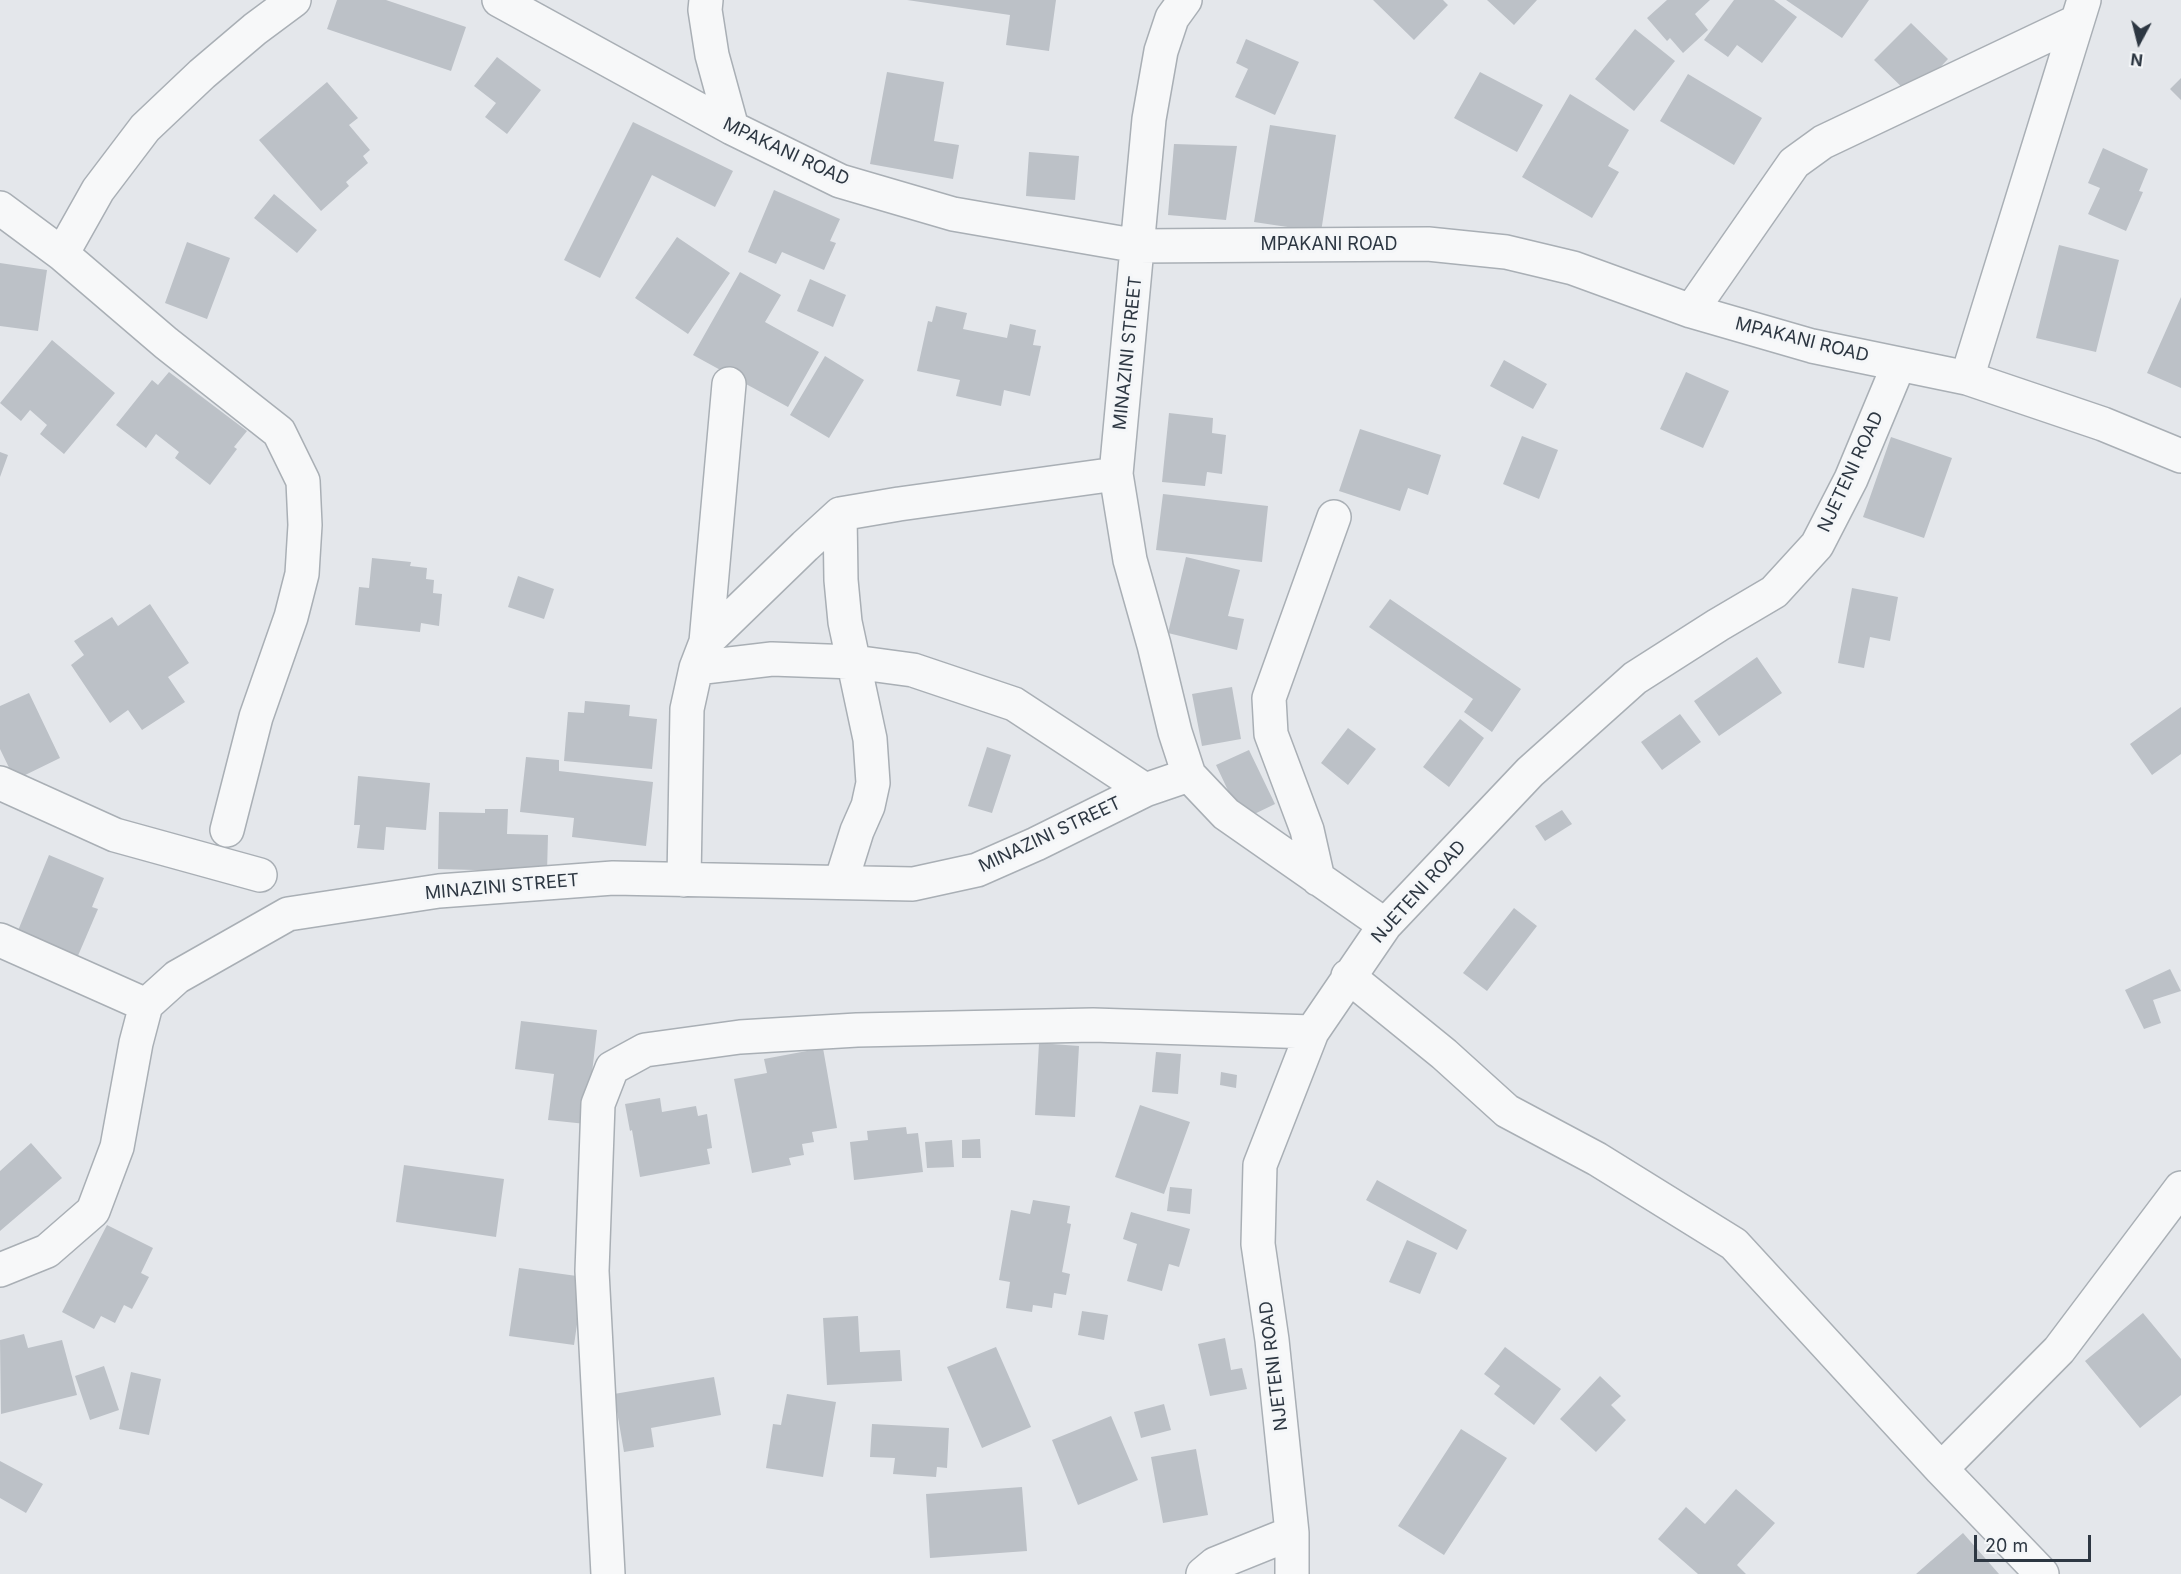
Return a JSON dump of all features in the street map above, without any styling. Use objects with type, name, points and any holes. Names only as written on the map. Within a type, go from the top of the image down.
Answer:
[{"type":"street","points":[[62,254],[98,190],[144,128],[211,67],[294,0]]},
{"type":"street","name":"MPAKANI ROAD","points":[[499,0],[732,128],[840,181],[953,214],[1138,246],[1428,244],[1506,252],[1573,268],[1691,311],[1812,346],[1967,378],[2103,424],[2181,456]]},
{"type":"street","points":[[706,0],[705,10],[712,55],[732,128]]},
{"type":"street","name":"MINAZINI STREET","points":[[1185,0],[1172,18],[1161,51],[1149,118],[1116,474],[1130,560],[1175,732],[1189,776],[1226,814],[1384,925]]},
{"type":"street","points":[[1691,311],[1794,163],[1823,142],[2080,11]]},
{"type":"street","points":[[1967,378],[2080,11]]},
{"type":"street","points":[[0,208],[62,254],[166,343],[279,432],[303,481],[305,525],[302,574],[291,616],[256,717],[227,830]]},
{"type":"street","name":"NJETENI ROAD","points":[[1292,1574],[1292,1533],[1272,1340],[1258,1244],[1260,1165],[1312,1032],[1384,925],[1530,772],[1635,678],[1774,592],[1817,545],[1851,479],[1899,364]]},
{"type":"street","points":[[684,880],[687,709],[701,655],[729,384]]},
{"type":"street","points":[[701,655],[840,514],[1116,474]]},
{"type":"street","points":[[840,514],[841,580],[845,622],[870,740],[873,783],[868,806],[857,831],[841,882]]},
{"type":"street","points":[[1318,879],[1307,830],[1271,734],[1269,698],[1334,516]]},
{"type":"street","points":[[701,655],[854,662],[913,670],[1014,704],[1145,789]]},
{"type":"street","name":"MINAZINI STREET","points":[[146,1005],[177,976],[288,914],[439,891],[613,878],[913,884],[977,870],[1036,844],[1145,789],[1189,776]]},
{"type":"street","points":[[0,783],[115,835],[260,875]]},
{"type":"street","points":[[0,940],[146,1005],[136,1043],[117,1148],[93,1211],[47,1251],[0,1270]]},
{"type":"street","points":[[1348,976],[1444,1054],[1507,1111],[1597,1159],[1734,1244],[1941,1469],[2042,1574]]},
{"type":"street","points":[[608,1574],[592,1270],[598,1104],[612,1068],[645,1050],[740,1037],[857,1030],[1093,1026],[1312,1032]]},
{"type":"street","points":[[1941,1469],[2059,1350],[2181,1188]]},
{"type":"street","points":[[1203,1574],[1215,1563],[1292,1533]]},
{"type":"building","points":[[337,0],[386,0],[466,27],[451,71],[327,29]]},
{"type":"building","points":[[907,0],[1056,0],[1049,51],[1006,45],[1010,15]]},
{"type":"building","points":[[1373,0],[1443,0],[1448,5],[1414,40]]},
{"type":"building","points":[[1487,0],[1537,0],[1514,25]]},
{"type":"building","points":[[1667,0],[1710,0],[1695,14],[1708,30],[1683,53],[1670,38],[1667,41],[1647,18]]},
{"type":"building","points":[[1734,0],[1774,0],[1797,17],[1762,63],[1737,45],[1728,57],[1704,40]]},
{"type":"building","points":[[1786,0],[1869,0],[1842,38]]},
{"type":"building","points":[[1911,23],[1948,59],[1912,97],[1874,60]]},
{"type":"building","points":[[1635,29],[1675,61],[1634,111],[1595,79]]},
{"type":"building","points":[[1246,39],[1299,62],[1275,115],[1235,97],[1248,69],[1236,63]]},
{"type":"building","points":[[497,57],[541,90],[507,134],[485,117],[496,103],[474,86]]},
{"type":"building","points":[[887,72],[944,82],[934,141],[959,145],[953,179],[870,164]]},
{"type":"building","points":[[1480,72],[1543,105],[1517,152],[1454,118]]},
{"type":"building","points":[[1688,74],[1762,118],[1734,165],[1660,121]]},
{"type":"building","points":[[2181,78],[2181,100],[2170,89]]},
{"type":"building","points":[[327,82],[358,118],[349,125],[370,150],[363,156],[368,163],[346,182],[349,186],[321,211],[259,140]]},
{"type":"building","points":[[1570,94],[1629,130],[1608,166],[1619,172],[1592,218],[1522,177]]},
{"type":"building","points":[[633,122],[733,171],[715,207],[652,175],[600,278],[564,260]]},
{"type":"building","points":[[1270,125],[1336,135],[1321,232],[1254,222]]},
{"type":"building","points":[[1174,144],[1237,146],[1226,220],[1168,215]]},
{"type":"building","points":[[2103,148],[2148,169],[2139,191],[2143,192],[2126,231],[2088,214],[2100,188],[2088,183]]},
{"type":"building","points":[[1029,152],[1079,156],[1075,200],[1026,196]]},
{"type":"building","points":[[774,190],[840,219],[830,241],[836,243],[824,270],[782,252],[776,264],[748,252]]},
{"type":"building","points":[[274,194],[317,230],[297,253],[254,218]]},
{"type":"building","points":[[677,237],[730,273],[688,334],[635,298]]},
{"type":"building","points":[[187,242],[230,258],[207,319],[165,303]]},
{"type":"building","points":[[2059,245],[2119,260],[2096,352],[2036,338]]},
{"type":"building","points":[[0,263],[47,270],[38,331],[0,326]]},
{"type":"building","points":[[740,272],[781,295],[765,322],[819,352],[788,407],[693,355]]},
{"type":"building","points":[[810,279],[846,295],[833,327],[797,311]]},
{"type":"building","points":[[2181,297],[2181,388],[2147,373]]},
{"type":"building","points":[[936,306],[967,313],[963,329],[1007,338],[1010,324],[1036,330],[1033,345],[1041,346],[1030,396],[1004,390],[1001,406],[956,396],[960,380],[917,371],[928,321],[932,322]]},
{"type":"building","points":[[52,340],[115,393],[64,454],[40,434],[47,425],[30,410],[21,421],[0,403]]},
{"type":"building","points":[[825,356],[864,380],[829,438],[790,415]]},
{"type":"building","points":[[1504,360],[1547,384],[1533,409],[1490,386]]},
{"type":"building","points":[[169,372],[247,431],[234,447],[237,449],[210,485],[175,458],[179,452],[156,434],[146,448],[116,425],[152,380],[158,385]]},
{"type":"building","points":[[1686,372],[1729,391],[1703,448],[1660,429]]},
{"type":"building","points":[[1169,413],[1213,418],[1212,433],[1226,435],[1222,474],[1207,472],[1205,486],[1162,482]]},
{"type":"building","points":[[1360,429],[1441,455],[1428,495],[1408,488],[1400,511],[1339,491]]},
{"type":"building","points":[[1522,436],[1558,450],[1539,499],[1503,484]]},
{"type":"building","points":[[1891,437],[1952,458],[1924,538],[1863,517]]},
{"type":"building","points":[[0,452],[8,455],[0,477]]},
{"type":"building","points":[[1163,494],[1268,506],[1262,562],[1156,550]]},
{"type":"building","points":[[1186,557],[1240,570],[1228,616],[1244,619],[1237,650],[1168,633]]},
{"type":"building","points":[[372,558],[411,562],[410,566],[427,568],[426,579],[434,580],[433,593],[442,594],[439,626],[421,623],[420,632],[355,625],[359,587],[369,588]]},
{"type":"building","points":[[518,576],[554,589],[544,619],[508,607]]},
{"type":"building","points":[[1852,588],[1898,597],[1890,641],[1870,637],[1864,668],[1838,663]]},
{"type":"building","points":[[1390,599],[1521,689],[1492,732],[1464,712],[1473,699],[1369,627]]},
{"type":"building","points":[[150,604],[189,663],[168,677],[185,702],[142,730],[128,710],[110,723],[71,665],[84,655],[74,641],[112,617],[118,626]]},
{"type":"building","points":[[1757,657],[1782,693],[1719,736],[1694,701]]},
{"type":"building","points":[[1232,687],[1241,739],[1202,746],[1192,694]]},
{"type":"building","points":[[29,693],[60,758],[15,780],[0,749],[0,706]]},
{"type":"building","points":[[585,701],[630,705],[629,716],[657,719],[652,769],[564,761],[568,712],[584,713]]},
{"type":"building","points":[[2181,707],[2181,754],[2152,775],[2130,744]]},
{"type":"building","points":[[1680,714],[1701,742],[1662,770],[1641,742]]},
{"type":"building","points":[[1460,719],[1484,738],[1449,787],[1423,767]]},
{"type":"building","points":[[1348,728],[1376,749],[1348,785],[1321,763]]},
{"type":"building","points":[[987,747],[1011,755],[992,813],[968,806]]},
{"type":"building","points":[[1249,750],[1275,804],[1242,820],[1216,765]]},
{"type":"building","points":[[526,757],[559,760],[559,771],[653,782],[646,846],[572,837],[574,818],[520,812]]},
{"type":"building","points":[[358,776],[430,783],[426,830],[386,827],[384,850],[357,848],[360,825],[354,825]]},
{"type":"building","points":[[485,809],[508,809],[507,834],[548,835],[547,872],[438,869],[439,812],[485,813]]},
{"type":"building","points":[[1562,810],[1572,824],[1545,841],[1535,826]]},
{"type":"building","points":[[49,855],[104,878],[92,907],[98,909],[77,958],[17,933]]},
{"type":"building","points":[[1514,908],[1537,926],[1487,991],[1463,973]]},
{"type":"building","points":[[2170,969],[2181,991],[2153,1000],[2161,1023],[2144,1029],[2125,990]]},
{"type":"building","points":[[521,1021],[597,1030],[586,1124],[548,1120],[554,1074],[515,1069]]},
{"type":"building","points":[[1039,1043],[1079,1046],[1075,1117],[1035,1115]]},
{"type":"building","points":[[823,1048],[837,1128],[812,1132],[814,1142],[802,1144],[804,1155],[789,1158],[791,1165],[752,1173],[734,1079],[767,1073],[764,1059]]},
{"type":"building","points":[[1156,1052],[1181,1054],[1178,1094],[1152,1092]]},
{"type":"building","points":[[1221,1072],[1237,1075],[1236,1088],[1220,1085]]},
{"type":"building","points":[[660,1098],[662,1112],[696,1106],[698,1116],[707,1114],[712,1148],[707,1149],[710,1164],[640,1177],[625,1104]]},
{"type":"building","points":[[1140,1105],[1190,1122],[1164,1194],[1115,1177]]},
{"type":"building","points":[[906,1127],[907,1134],[918,1133],[923,1172],[854,1180],[850,1142],[868,1140],[867,1131]]},
{"type":"building","points":[[980,1139],[981,1158],[962,1158],[962,1140]]},
{"type":"building","points":[[952,1140],[954,1167],[927,1168],[925,1142]]},
{"type":"building","points":[[31,1143],[62,1178],[0,1231],[0,1171]]},
{"type":"building","points":[[404,1165],[504,1179],[496,1237],[396,1222]]},
{"type":"building","points":[[1377,1180],[1467,1230],[1457,1250],[1366,1200]]},
{"type":"building","points":[[1170,1187],[1192,1189],[1190,1214],[1167,1211]]},
{"type":"building","points":[[1033,1200],[1070,1206],[1067,1223],[1071,1224],[1062,1272],[1070,1274],[1066,1295],[1054,1293],[1052,1308],[1033,1305],[1032,1312],[1006,1308],[1010,1282],[999,1280],[1011,1210],[1030,1214]]},
{"type":"building","points":[[1131,1212],[1190,1229],[1179,1267],[1169,1264],[1162,1291],[1127,1281],[1137,1244],[1123,1239]]},
{"type":"building","points":[[107,1225],[153,1248],[141,1273],[149,1277],[132,1309],[124,1305],[115,1323],[101,1316],[94,1329],[62,1312]]},
{"type":"building","points":[[1407,1240],[1437,1253],[1420,1294],[1389,1282]]},
{"type":"building","points":[[519,1268],[584,1277],[574,1345],[509,1336]]},
{"type":"building","points":[[1082,1311],[1108,1315],[1104,1340],[1078,1335]]},
{"type":"building","points":[[2143,1313],[2181,1359],[2181,1395],[2140,1428],[2085,1361]]},
{"type":"building","points":[[858,1316],[860,1352],[900,1350],[902,1381],[827,1385],[823,1318]]},
{"type":"building","points":[[24,1334],[28,1348],[62,1340],[77,1395],[1,1414],[0,1340]]},
{"type":"building","points":[[1225,1338],[1231,1370],[1242,1368],[1247,1389],[1210,1396],[1198,1344]]},
{"type":"building","points":[[996,1347],[1031,1427],[982,1448],[947,1367]]},
{"type":"building","points":[[1505,1347],[1561,1389],[1534,1425],[1494,1394],[1500,1386],[1484,1374]]},
{"type":"building","points":[[104,1366],[119,1410],[90,1420],[75,1376]]},
{"type":"building","points":[[131,1372],[161,1379],[149,1435],[119,1429]]},
{"type":"building","points":[[1600,1376],[1621,1396],[1611,1405],[1626,1420],[1596,1452],[1560,1419]]},
{"type":"building","points":[[714,1377],[721,1415],[651,1428],[654,1447],[624,1452],[614,1394]]},
{"type":"building","points":[[787,1394],[836,1402],[823,1477],[766,1468],[773,1424],[781,1425]]},
{"type":"building","points":[[1164,1404],[1171,1430],[1141,1438],[1134,1412]]},
{"type":"building","points":[[1111,1416],[1138,1480],[1078,1505],[1052,1440]]},
{"type":"building","points":[[872,1424],[949,1428],[947,1468],[937,1467],[936,1477],[893,1474],[895,1458],[870,1457]]},
{"type":"building","points":[[1461,1429],[1507,1458],[1444,1555],[1398,1526]]},
{"type":"building","points":[[1196,1449],[1208,1515],[1163,1523],[1151,1457]]},
{"type":"building","points":[[0,1461],[43,1484],[26,1513],[0,1498]]},
{"type":"building","points":[[1022,1487],[1027,1551],[930,1558],[926,1494]]},
{"type":"building","points":[[1736,1489],[1775,1523],[1737,1565],[1746,1574],[1698,1574],[1658,1539],[1686,1507],[1705,1524]]},
{"type":"building","points":[[1963,1533],[1999,1574],[1916,1574]]}]
